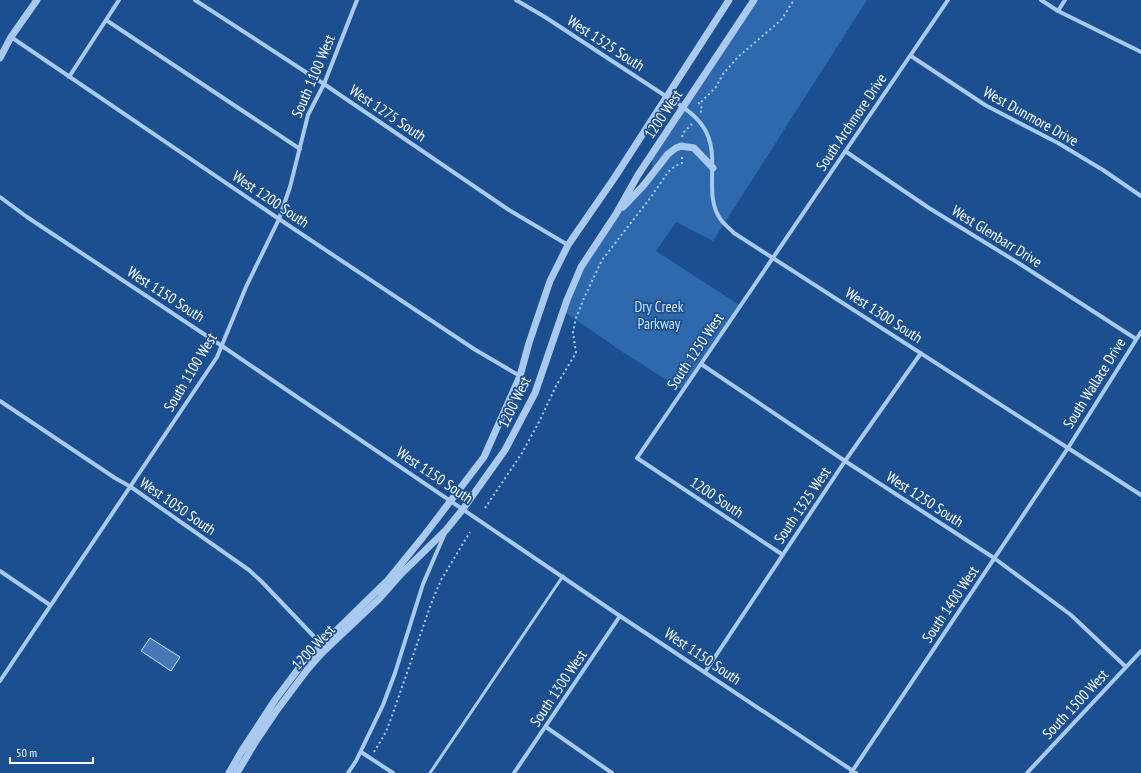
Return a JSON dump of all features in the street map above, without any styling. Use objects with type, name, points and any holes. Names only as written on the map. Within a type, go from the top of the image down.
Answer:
[{"type":"street","points":[[0,58],[11,38],[37,0]]},
{"type":"street","points":[[68,77],[119,0]]},
{"type":"street","name":"West 1275 South","points":[[195,0],[324,84],[509,210],[568,245]]},
{"type":"street","name":"South 1100 West","points":[[0,681],[217,357],[246,287],[279,219],[290,187],[308,115],[324,84],[358,0]]},
{"type":"street","name":"West 1325 South","points":[[516,0],[545,17],[683,107]]},
{"type":"street","name":"1200 West","points":[[238,773],[256,741],[323,647],[388,580],[484,457],[520,376],[529,343],[550,282],[568,245],[615,177],[729,0]]},
{"type":"street","name":"1200 West","points":[[229,773],[275,700],[302,664],[379,599],[402,573],[446,530],[463,509],[505,450],[535,393],[567,300],[582,267],[616,214],[638,175],[754,0]]},
{"type":"street","name":"South Archmore Drive","points":[[774,258],[948,0]]},
{"type":"street","points":[[1041,0],[1058,11],[1141,52]]},
{"type":"street","points":[[1058,11],[1065,0]]},
{"type":"street","points":[[106,20],[300,148]]},
{"type":"street","name":"West 1200 South","points":[[11,38],[474,349],[520,376]]},
{"type":"street","name":"West Dunmore Drive","points":[[911,56],[985,105],[1058,143],[1103,170],[1141,196]]},
{"type":"street","name":"West 1300 South","points":[[683,107],[696,118],[704,128],[710,141],[713,156],[713,196],[715,208],[720,220],[734,233],[1141,495]]},
{"type":"street","points":[[616,214],[643,186],[668,154],[676,148],[681,146],[694,148],[713,168]]},
{"type":"street","name":"West Glenbarr Drive","points":[[845,152],[929,208],[1020,264],[1136,339]]},
{"type":"street","name":"West 1150 South","points":[[0,197],[853,772]]},
{"type":"street","name":"South 1250 West","points":[[637,458],[774,258]]},
{"type":"street","name":"South Wallace Drive","points":[[1068,448],[1141,332]]},
{"type":"street","name":"South 1325 West","points":[[705,672],[845,461],[921,353]]},
{"type":"street","name":"West 1250 South","points":[[702,364],[845,461],[994,558],[1071,615],[1126,667]]},
{"type":"street","name":"West 1050 South","points":[[0,401],[115,478],[131,487],[248,570],[262,582],[323,647]]},
{"type":"street","name":"South 1400 West","points":[[853,772],[1068,448]]},
{"type":"street","name":"1200 South","points":[[637,458],[783,555]]},
{"type":"street","points":[[348,773],[374,725],[390,688],[423,584],[446,530]]},
{"type":"street","points":[[0,571],[50,605]]},
{"type":"street","name":"South 1300 West","points":[[514,773],[620,616]]},
{"type":"street","name":"South 1500 West","points":[[1028,773],[1141,651]]},
{"type":"street","points":[[546,727],[612,773]]},
{"type":"street","points":[[360,752],[393,773]]},
{"type":"lane","points":[[430,773],[563,576]]},
{"type":"path","points":[[485,508],[522,453],[556,386],[576,352],[573,332],[576,318],[602,260],[651,197],[668,172],[674,166],[682,162],[681,140],[683,133],[690,127],[702,111],[699,103],[716,87],[722,74],[763,34],[781,20],[794,0]]},
{"type":"path","points":[[377,748],[386,732],[431,604],[441,580],[470,532]]},
{"type":"green space","name":"Dry Creek Parkway","points":[[754,0],[867,0],[713,241],[676,222],[656,251],[741,306],[683,390],[624,353],[563,311],[595,245],[653,172],[651,155]]},
{"type":"building","points":[[150,638],[180,657],[171,671],[141,651]]}]
